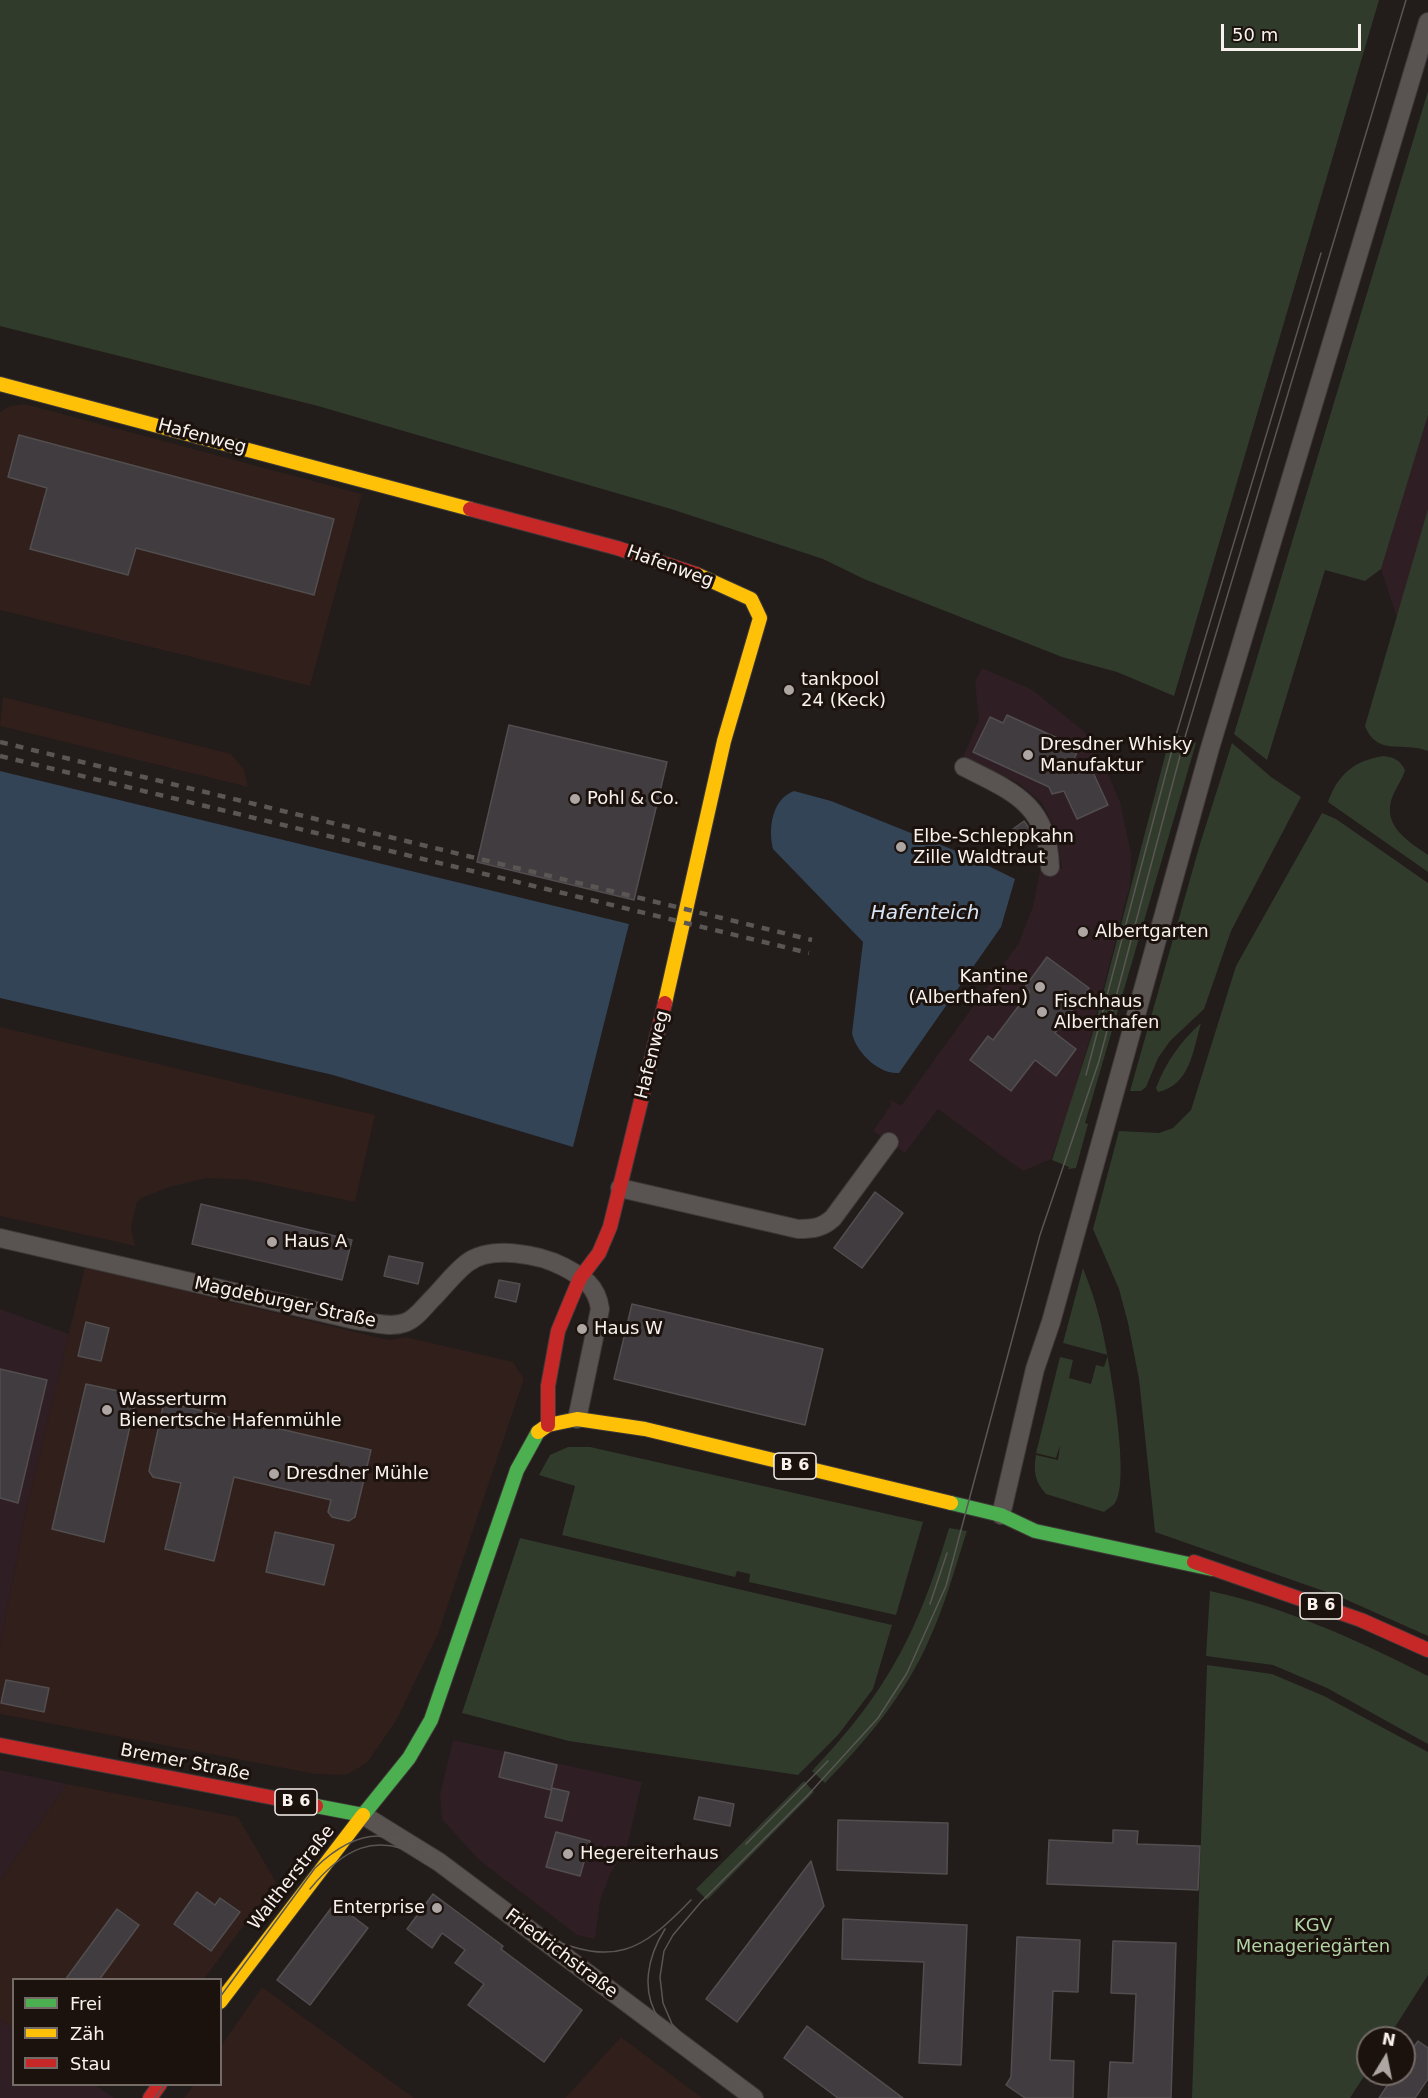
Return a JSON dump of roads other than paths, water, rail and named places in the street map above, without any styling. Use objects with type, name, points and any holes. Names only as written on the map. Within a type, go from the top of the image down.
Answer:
[{"type":"main road","name":"Hafenweg","points":[[0,384],[617,548],[700,575],[751,600],[760,618],[724,741],[685,923],[620,1188],[610,1227],[599,1254],[581,1276]]},
{"type":"main road","points":[[569,1306],[581,1276]]},
{"type":"main road","points":[[548,1425],[546,1406],[551,1372]]},
{"type":"main road","name":"B 6","points":[[548,1425],[578,1419],[645,1429],[1001,1515],[1039,1515]]},
{"type":"main road","name":"Waltherstraße","points":[[222,1999],[409,1758],[431,1720],[517,1470],[537,1433],[548,1425]]},
{"type":"main road","name":"B 6","points":[[1001,1515],[1035,1532],[1212,1569]]},
{"type":"main road","name":"B 6","points":[[1084,1527],[1361,1620],[1428,1650]]},
{"type":"main road","name":"Bremer Straße","points":[[0,1745],[363,1815]]},
{"type":"main road","points":[[150,2098],[159,2086]]},
{"type":"street","points":[[1001,1515],[1015,1448],[1210,748],[1428,22]]},
{"type":"street","points":[[964,767],[1013,791],[1038,817],[1050,843],[1050,867]]},
{"type":"street","points":[[620,1188],[798,1229],[812,1229],[825,1226],[833,1218],[889,1142]]},
{"type":"street","name":"Magdeburger Straße","points":[[0,1238],[355,1320],[386,1324],[405,1323],[416,1316],[468,1263],[480,1257],[498,1254],[535,1257],[557,1264],[581,1276],[598,1294],[600,1309],[578,1419]]},
{"type":"street","points":[[551,1372],[559,1356],[568,1326],[569,1306]]},
{"type":"street","name":"Friedrichstraße","points":[[363,1815],[439,1862],[754,2098]]},
{"type":"water","points":[[0,771],[629,924],[573,1147],[333,1075],[0,998]]},
{"type":"water","name":"Hafenteich","points":[[794,791],[831,801],[966,855],[1015,879],[1001,927],[899,1073],[891,1073],[869,1061],[858,1047],[852,1033],[863,942],[773,849],[771,832],[773,815],[781,800]]},
{"type":"tram line","points":[[697,2050],[672,2024],[663,2003],[660,1977],[664,1951],[673,1935],[701,1902],[807,1796],[878,1718],[907,1673],[946,1586],[1040,1235],[1099,1061],[1185,737],[1406,0]]},
{"type":"tram line","points":[[1086,1075],[1176,735],[1321,253]]},
{"type":"tram line","points":[[930,1604],[947,1553]]},
{"type":"tram line","points":[[746,1844],[828,1761]]},
{"type":"tram line","points":[[222,1994],[315,1868],[332,1854],[363,1838],[378,1836],[394,1838],[410,1843],[445,1862],[762,2098]]},
{"type":"tram line","points":[[310,1889],[334,1864],[360,1848],[375,1845],[390,1846],[423,1858]]},
{"type":"tram line","points":[[545,1937],[590,1951],[609,1952],[625,1949],[641,1943],[657,1932],[691,1900]]},
{"type":"tram line","points":[[659,2019],[650,1996],[648,1973],[654,1950],[665,1929]]},
{"type":"tram line","points":[[155,2098],[164,2086]]},
{"type":"railway","points":[[0,742],[812,940]]},
{"type":"railway","points":[[0,756],[809,953]]},
{"type":"place","name":"tankpool 24 (Keck)","points":[[789,690]]},
{"type":"place","name":"Dresdner Whisky Manufaktur","points":[[1028,755]]},
{"type":"place","name":"Pohl & Co.","points":[[575,799]]},
{"type":"place","name":"Elbe-Schleppkahn Zille Waldtraut","points":[[901,847]]},
{"type":"place","name":"Albertgarten","points":[[1083,932]]},
{"type":"place","name":"Kantine (Alberthafen)","points":[[1040,987]]},
{"type":"place","name":"Fischhaus Alberthafen","points":[[1042,1012]]},
{"type":"place","name":"Haus A","points":[[272,1242]]},
{"type":"place","name":"Haus W","points":[[582,1329]]},
{"type":"place","name":"Wasserturm Bienertsche Hafenmühle","points":[[107,1410]]},
{"type":"place","name":"Dresdner Mühle","points":[[274,1474]]},
{"type":"place","name":"Hegereiterhaus","points":[[568,1854]]},
{"type":"place","name":"Enterprise","points":[[437,1908]]},
{"type":"park label","name":"KGV Menageriegärten","points":[[1313,1936]]}]
